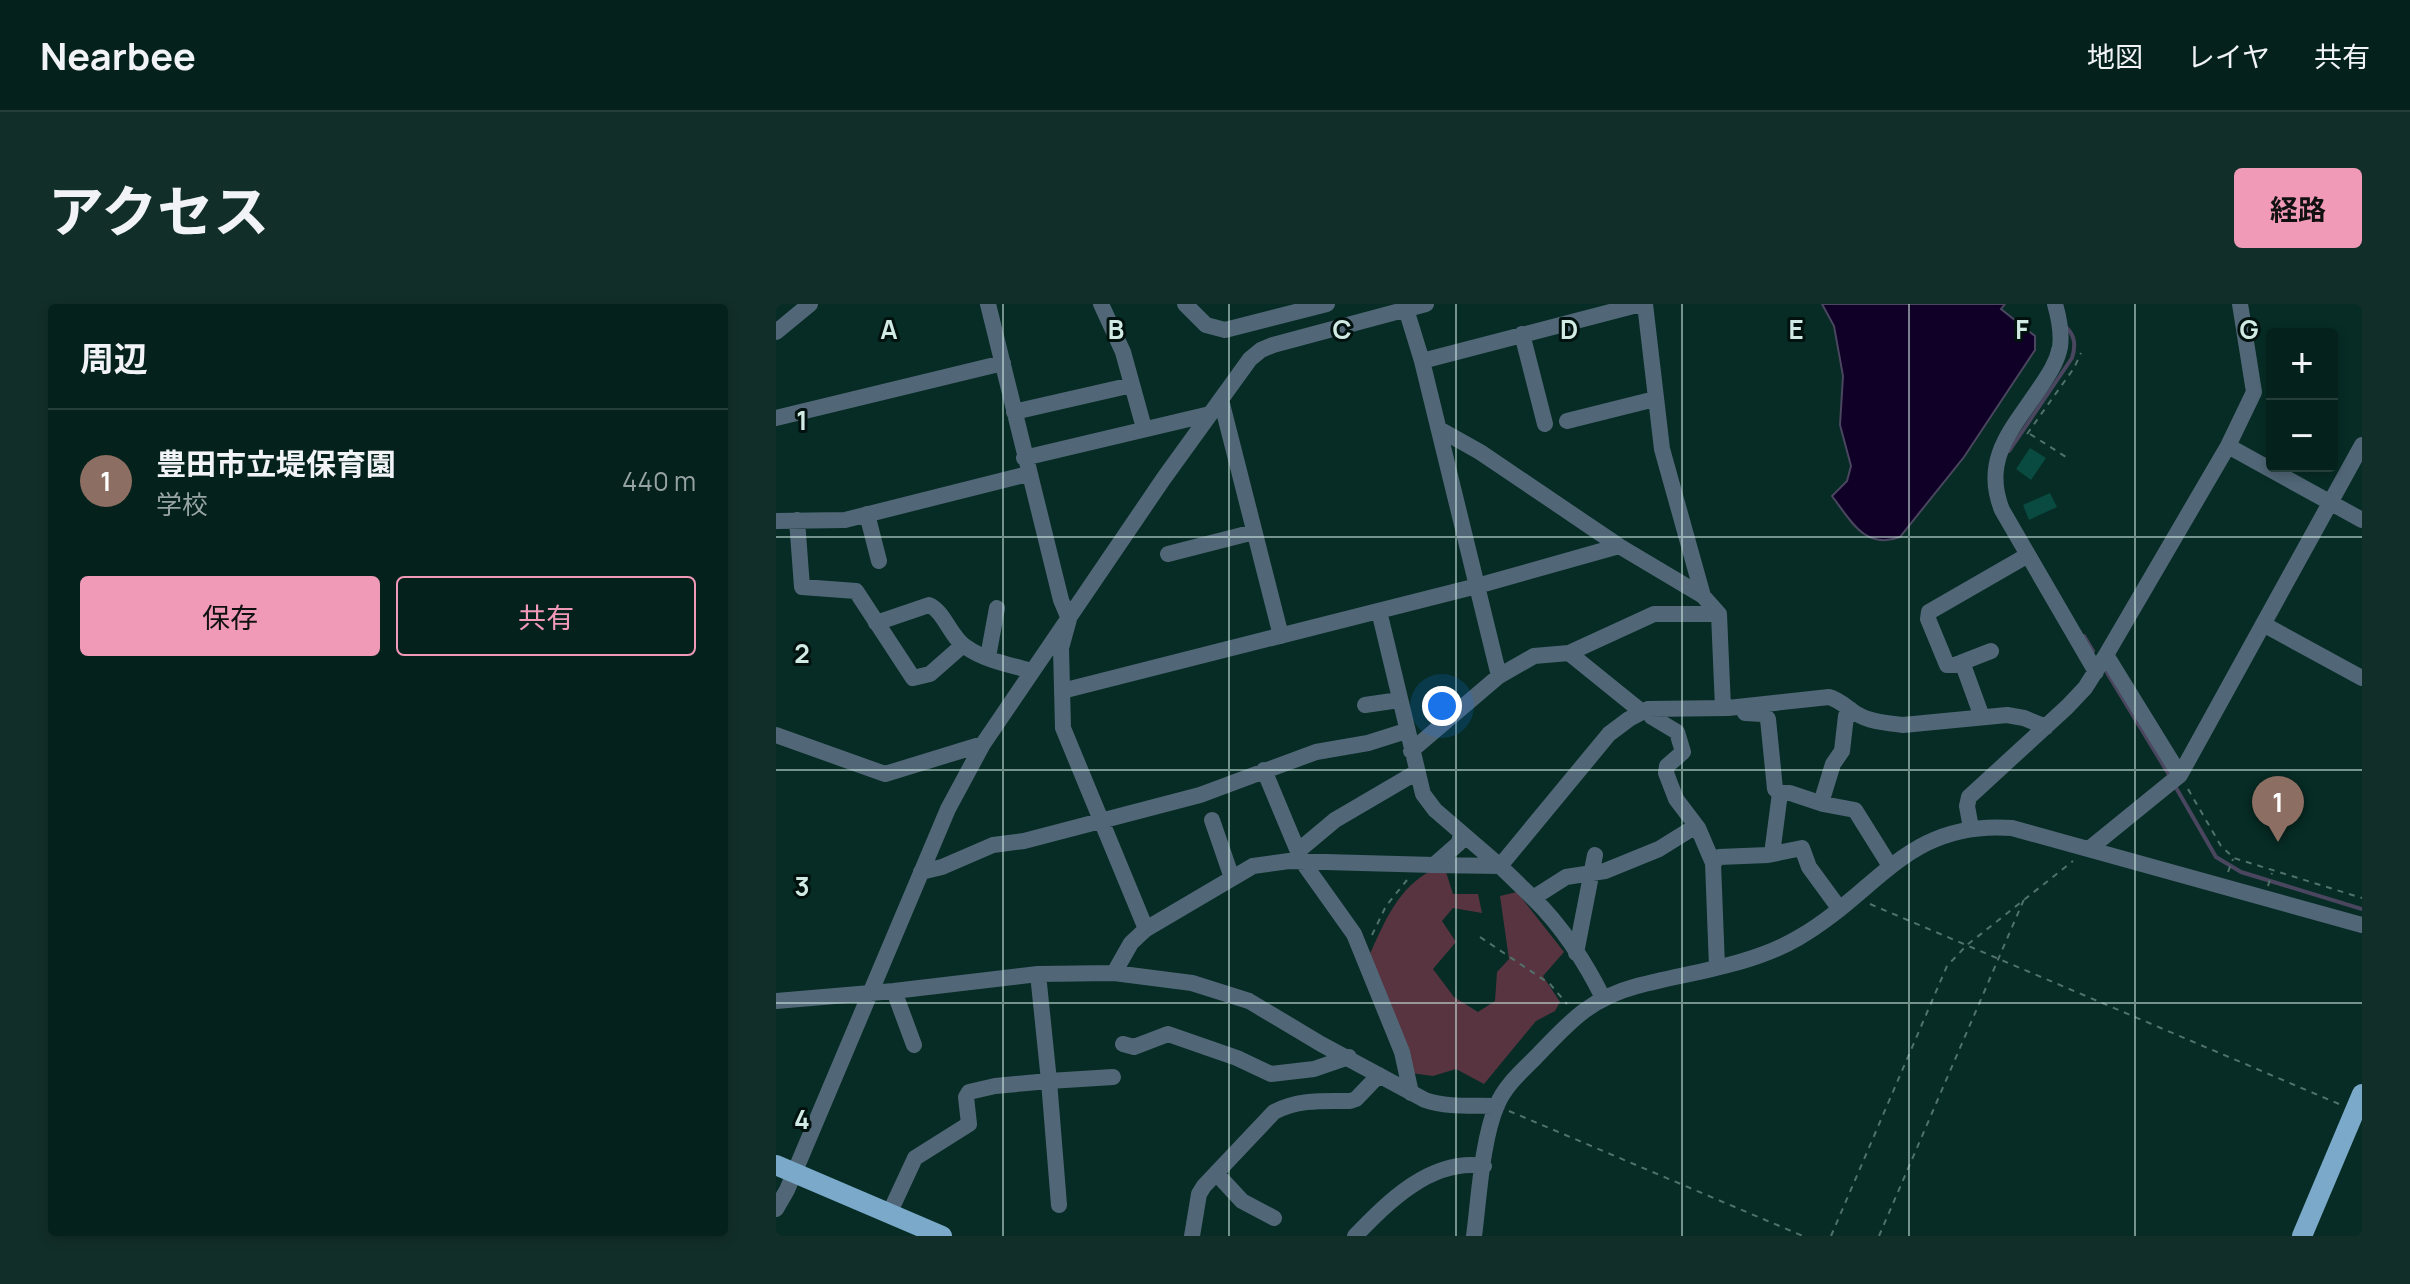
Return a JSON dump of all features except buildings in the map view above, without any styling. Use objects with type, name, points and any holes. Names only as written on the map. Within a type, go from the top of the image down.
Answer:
[{"type":"main road","points":[[2302,1236],[2358,1102]]},
{"type":"main road","points":[[785,1169],[942,1236]]},
{"type":"street","points":[[776,332],[810,304]]},
{"type":"street","points":[[988,304],[1026,466],[1061,600],[1069,619],[1061,648],[1063,728],[1146,929]]},
{"type":"street","points":[[1101,304],[1123,352],[1144,428]]},
{"type":"street","points":[[1185,304],[1206,325],[1225,330],[1327,304]]},
{"type":"street","points":[[776,1209],[785,1169],[870,993],[948,809],[983,744],[1210,414],[1250,359],[1261,350],[1426,304]]},
{"type":"street","points":[[1422,361],[1643,304],[1662,449],[1703,596]]},
{"type":"street","points":[[2055,304],[2060,323],[2060,345],[2055,364],[2004,442],[1993,471],[2001,507],[2096,672]]},
{"type":"street","points":[[1971,828],[1967,806],[1969,797],[2085,688],[2228,446],[2254,392],[2240,304]]},
{"type":"street","points":[[1406,309],[1422,361],[1499,676]]},
{"type":"street","points":[[1522,334],[1545,424]]},
{"type":"street","points":[[776,418],[1003,363]]},
{"type":"street","points":[[1014,412],[1132,385]]},
{"type":"street","points":[[1567,421],[1655,399]]},
{"type":"street","points":[[1221,400],[1281,636]]},
{"type":"street","points":[[776,521],[845,520],[1144,428],[1210,414]]},
{"type":"street","points":[[1439,429],[1480,452],[1619,546],[1703,596],[1719,614],[1726,708]]},
{"type":"street","points":[[2089,849],[2173,781],[2362,445]]},
{"type":"street","points":[[2228,446],[2362,520]]},
{"type":"street","points":[[867,514],[879,561]]},
{"type":"street","points":[[797,520],[802,587],[856,591],[913,678],[930,674],[963,645]]},
{"type":"street","points":[[1168,554],[1254,532]]},
{"type":"street","points":[[1062,691],[1477,586],[1619,546]]},
{"type":"street","points":[[1991,651],[1950,666],[1944,661],[1928,619],[1929,612],[2028,555]]},
{"type":"street","points":[[876,623],[929,605],[936,608],[963,645],[988,657],[1032,671]]},
{"type":"street","points":[[988,657],[997,608]]},
{"type":"street","points":[[1379,611],[1423,794],[1546,910],[1603,998]]},
{"type":"street","points":[[1411,751],[1499,676],[1534,656],[1569,653],[1654,614],[1719,614]]},
{"type":"street","points":[[2263,624],[2362,678]]},
{"type":"street","points":[[1569,653],[1652,717],[1677,732],[1683,752],[1667,766],[1666,773],[1676,799],[1696,826],[1713,863],[1717,967]]},
{"type":"street","points":[[2106,655],[2173,781]]},
{"type":"street","points":[[1962,662],[1982,717]]},
{"type":"street","points":[[1500,866],[1609,734],[1644,711],[1726,708],[1829,697],[1837,699],[1859,716],[1903,725],[2007,715],[2046,727]]},
{"type":"street","points":[[1365,705],[1399,700]]},
{"type":"street","points":[[1726,708],[1734,713],[1767,716],[1775,789],[1780,793],[1851,808],[1860,813],[1890,866]]},
{"type":"street","points":[[1821,803],[1833,764],[1842,751],[1846,716],[1850,709]]},
{"type":"street","points":[[921,872],[942,867],[993,845],[1024,841],[1200,795],[1316,752],[1368,743],[1406,731]]},
{"type":"street","points":[[776,735],[885,774],[983,744]]},
{"type":"street","points":[[1264,770],[1300,856],[1346,921],[1362,952],[1402,1052],[1411,1093]]},
{"type":"street","points":[[1300,856],[1335,820],[1417,772]]},
{"type":"street","points":[[1772,854],[1780,793]]},
{"type":"street","points":[[1212,820],[1232,878]]},
{"type":"street","points":[[1533,898],[1566,877],[1593,874],[1659,849],[1696,826]]},
{"type":"street","points":[[1474,1236],[1497,1106],[1515,1079],[1577,1015],[1603,998],[1634,987],[1775,951],[1802,936],[1890,866],[1930,840],[1971,828],[2012,828],[2362,925]]},
{"type":"street","points":[[1427,864],[1459,843],[1461,833]]},
{"type":"street","points":[[1713,863],[1725,855],[1772,854],[1802,848],[1816,879],[1839,908]]},
{"type":"street","points":[[1576,953],[1595,855]]},
{"type":"street","points":[[1114,973],[1131,943],[1146,929],[1253,866],[1300,856],[1500,866]]},
{"type":"street","points":[[776,1001],[1038,974],[1114,973],[1192,983],[1249,1001],[1321,1044],[1439,1105],[1497,1106]]},
{"type":"street","points":[[1038,974],[1059,1205]]},
{"type":"street","points":[[894,991],[914,1045]]},
{"type":"street","points":[[1123,1044],[1134,1047],[1168,1034],[1237,1058],[1271,1074],[1314,1069],[1349,1057]]},
{"type":"street","points":[[1192,1236],[1199,1194],[1274,1112],[1287,1105],[1305,1102],[1356,1099],[1379,1075]]},
{"type":"street","points":[[889,1214],[915,1158],[969,1124],[966,1097],[969,1092],[995,1086],[1113,1077]]},
{"type":"street","points":[[1355,1236],[1389,1202],[1424,1177],[1475,1165],[1484,1166]]},
{"type":"street","points":[[1216,1173],[1242,1201],[1274,1218]]},
{"type":"path","points":[[2022,441],[2074,368],[2081,353]]},
{"type":"path","points":[[2027,432],[2069,459]]},
{"type":"path","points":[[2173,781],[2221,846],[2234,858],[2362,898]]},
{"type":"path","points":[[1831,1236],[1947,966],[2025,896],[2089,849]]},
{"type":"path","points":[[1362,952],[1386,906],[1427,864]]},
{"type":"path","points":[[1858,893],[1864,901],[1967,945],[2358,1102]]},
{"type":"path","points":[[1879,1236],[2025,896]]},
{"type":"path","points":[[1480,937],[1550,984],[1577,1015]]},
{"type":"path","points":[[1497,1106],[1803,1236]]},
{"type":"shaded area","points":[[1822,304],[2005,304],[2001,309],[2035,336],[2035,350],[1964,457],[1900,537],[1877,540],[1868,536],[1860,531],[1832,496],[1847,481],[1851,466],[1840,425],[1843,376],[1834,326]]},
{"type":"shaded area","points":[[1434,869],[1445,869],[1453,894],[1478,894],[1482,913],[1453,908],[1442,921],[1456,942],[1433,969],[1454,997],[1478,1012],[1495,1001],[1497,972],[1509,959],[1500,896],[1517,892],[1564,952],[1543,976],[1560,1002],[1555,1011],[1536,1021],[1484,1084],[1456,1069],[1433,1076],[1411,1073],[1369,956],[1402,895]]},
{"type":"waterway","points":[[2009,451],[2072,358],[2074,341],[2066,327]]},
{"type":"waterway","points":[[2084,636],[2093,651]]},
{"type":"waterway","points":[[2106,671],[2171,778]]},
{"type":"waterway","points":[[2175,786],[2216,857],[2241,872],[2362,909]]},
{"type":"place","name":"豊田市立堤保育園","points":[[2278,842]]}]
